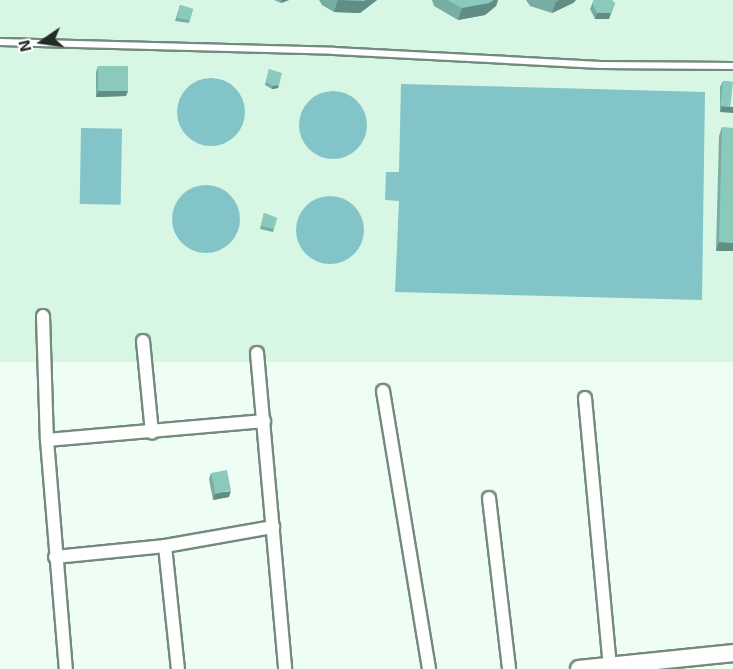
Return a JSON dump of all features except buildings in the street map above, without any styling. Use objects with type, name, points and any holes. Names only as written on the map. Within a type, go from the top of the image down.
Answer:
[{"type":"street","points":[[43,316],[47,440],[66,669]]},
{"type":"street","points":[[143,341],[152,433]]},
{"type":"street","points":[[257,353],[285,669]]},
{"type":"street","points":[[383,391],[429,669]]},
{"type":"street","points":[[585,398],[610,665]]},
{"type":"street","points":[[47,440],[264,422]]},
{"type":"street","points":[[489,498],[509,669]]},
{"type":"street","points":[[55,557],[165,546],[273,527]]},
{"type":"street","points":[[165,546],[178,669]]},
{"type":"street","points":[[579,669],[610,665],[684,663],[733,653]]},
{"type":"lane","points":[[0,42],[333,51],[601,65],[733,66]]},
{"type":"shaded area","points":[[0,0],[733,0],[733,362],[0,362]]},
{"type":"water","points":[[211,78],[224,81],[235,88],[242,99],[245,112],[242,125],[235,136],[224,143],[211,146],[198,143],[187,136],[180,125],[177,112],[180,99],[187,88],[198,81]]},
{"type":"water","points":[[401,84],[705,92],[702,300],[395,292],[399,201],[385,200],[386,172],[399,172]]},
{"type":"water","points":[[333,91],[346,94],[357,101],[364,112],[367,125],[364,138],[357,149],[346,156],[333,159],[320,156],[309,149],[302,138],[299,125],[302,112],[309,101],[320,94]]},
{"type":"water","points":[[81,128],[122,129],[121,205],[80,204]]},
{"type":"water","points":[[206,185],[219,188],[230,195],[237,206],[240,219],[237,232],[230,243],[219,250],[206,253],[193,250],[182,243],[175,232],[172,219],[175,206],[182,195],[193,188]]},
{"type":"water","points":[[330,196],[343,199],[354,206],[361,217],[364,230],[361,243],[354,254],[343,261],[330,264],[317,261],[306,254],[299,243],[296,230],[299,217],[306,206],[317,199]]}]
